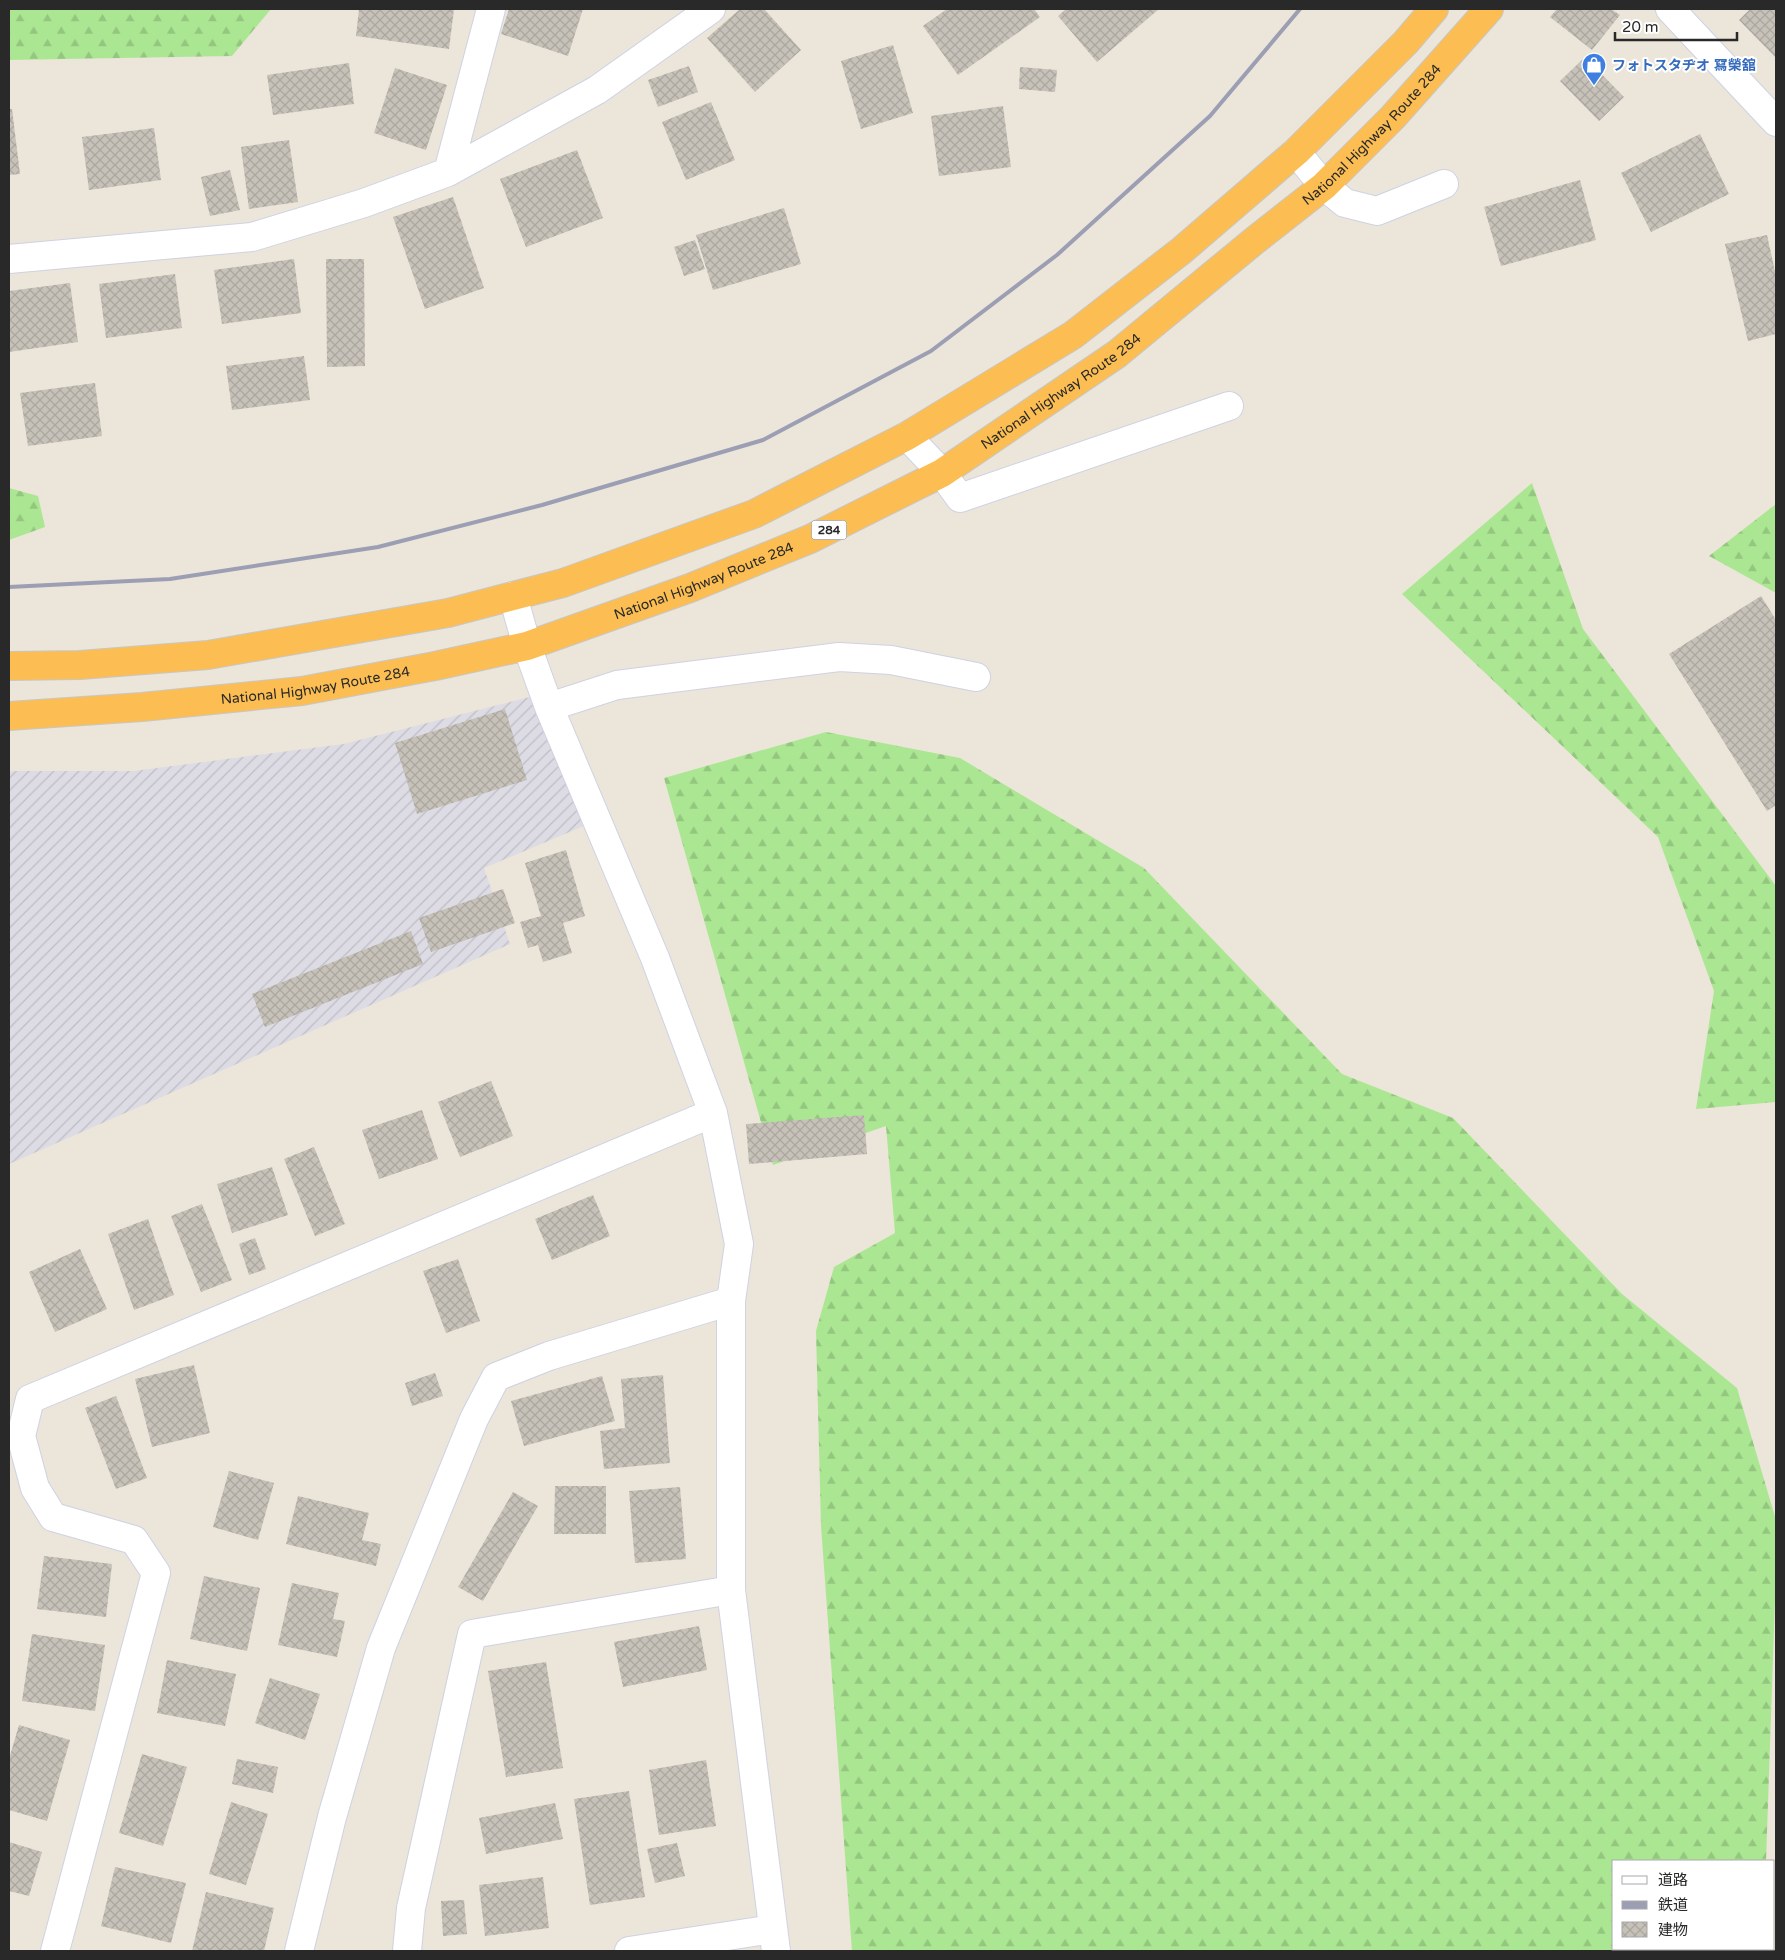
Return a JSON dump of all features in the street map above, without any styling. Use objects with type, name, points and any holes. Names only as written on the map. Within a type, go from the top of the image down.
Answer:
[{"type":"highway","points":[[9,666],[80,664],[208,655],[448,613],[563,582],[754,514],[907,436],[1073,334],[1180,251],[1296,152],[1406,42],[1434,9]]},
{"type":"highway","name":"National Highway Route 284","points":[[9,716],[142,707],[302,691],[435,666],[527,646],[690,588],[810,539],[942,472],[1117,354],[1324,186],[1393,118],[1489,9]]},
{"type":"street","points":[[448,172],[491,9]]},
{"type":"street","points":[[9,259],[252,237],[364,203],[448,172],[596,90],[711,9]]},
{"type":"street","points":[[1670,9],[1776,122]]},
{"type":"street","points":[[1296,152],[1324,186],[1345,203],[1377,211],[1444,184]]},
{"type":"street","points":[[907,436],[942,472],[960,498],[1229,406]]},
{"type":"street","points":[[513,596],[527,646],[549,708],[655,958],[713,1113],[739,1244],[730,1301],[731,1590],[775,1940],[628,1951]]},
{"type":"street","points":[[549,708],[617,685],[839,658],[891,660],[976,677]]},
{"type":"street","points":[[55,1951],[156,1573],[134,1540],[53,1517],[35,1488],[21,1436],[30,1399],[713,1113]]},
{"type":"street","points":[[299,1951],[332,1817],[381,1648],[474,1419],[496,1377],[549,1356],[730,1301]]},
{"type":"street","points":[[407,1951],[412,1908],[472,1634],[731,1590]]},
{"type":"shaded area","points":[[534,696],[586,825],[484,868],[510,944],[9,1164],[9,771],[134,771],[344,744]]},
{"type":"green space","points":[[9,9],[271,9],[232,56],[9,60]]},
{"type":"green space","points":[[1532,483],[1583,629],[1776,886],[1776,1102],[1696,1109],[1714,991],[1658,837],[1402,594]]},
{"type":"green space","points":[[9,488],[38,496],[45,527],[9,540]]},
{"type":"green space","points":[[1776,504],[1776,593],[1709,556]]},
{"type":"green space","points":[[826,732],[960,758],[1144,868],[1342,1074],[1453,1118],[1622,1294],[1737,1388],[1776,1520],[1776,1572],[1766,1860],[1612,1860],[1612,1950],[1687,1951],[852,1951],[821,1526],[816,1331],[834,1267],[895,1233],[886,1126],[773,1165],[664,778]]},
{"type":"building","points":[[359,9],[454,9],[449,49],[356,36]]},
{"type":"building","points":[[509,9],[583,9],[568,56],[501,34]]},
{"type":"building","points":[[740,9],[764,9],[801,50],[755,92],[707,38]]},
{"type":"building","points":[[947,9],[1034,9],[1040,17],[958,75],[923,26]]},
{"type":"building","points":[[1066,9],[1159,9],[1097,62],[1058,16]]},
{"type":"building","points":[[1557,9],[1611,9],[1620,15],[1592,50],[1550,17]]},
{"type":"building","points":[[1750,9],[1776,9],[1776,58],[1739,20]]},
{"type":"building","points":[[893,45],[913,113],[861,129],[841,61]]},
{"type":"building","points":[[1585,57],[1624,97],[1599,121],[1560,81]]},
{"type":"building","points":[[349,63],[354,104],[273,115],[267,75]]},
{"type":"building","points":[[689,66],[698,92],[658,107],[648,80]]},
{"type":"building","points":[[1020,67],[1057,70],[1055,92],[1019,89]]},
{"type":"building","points":[[395,68],[447,85],[426,150],[374,133]]},
{"type":"building","points":[[711,102],[735,160],[686,180],[662,122]]},
{"type":"building","points":[[1003,106],[1011,167],[939,176],[931,116]]},
{"type":"building","points":[[9,109],[12,109],[20,174],[9,175]]},
{"type":"building","points":[[154,128],[161,180],[89,190],[82,137]]},
{"type":"building","points":[[1700,134],[1729,194],[1651,232],[1621,173]]},
{"type":"building","points":[[289,140],[298,202],[249,209],[241,147]]},
{"type":"building","points":[[577,150],[603,218],[526,247],[500,179]]},
{"type":"building","points":[[230,170],[240,210],[210,216],[201,177]]},
{"type":"building","points":[[1580,180],[1596,240],[1501,266],[1484,207]]},
{"type":"building","points":[[453,197],[484,288],[425,309],[393,217]]},
{"type":"building","points":[[784,208],[801,264],[713,290],[696,235]]},
{"type":"building","points":[[1767,235],[1776,276],[1776,334],[1748,341],[1725,244]]},
{"type":"building","points":[[695,240],[705,269],[684,276],[674,247]]},
{"type":"building","points":[[294,259],[301,313],[222,324],[214,270]]},
{"type":"building","points":[[326,259],[364,259],[365,366],[327,367]]},
{"type":"building","points":[[175,274],[182,328],[106,338],[99,284]]},
{"type":"building","points":[[70,283],[78,342],[9,352],[9,291]]},
{"type":"building","points":[[304,356],[310,400],[232,410],[226,366]]},
{"type":"building","points":[[95,383],[102,436],[28,446],[20,393]]},
{"type":"building","points":[[1761,596],[1776,620],[1776,805],[1767,811],[1669,654]]},
{"type":"building","points":[[505,709],[527,780],[417,814],[395,743]]},
{"type":"building","points":[[566,850],[585,916],[563,923],[572,953],[543,962],[538,945],[528,948],[520,922],[541,916],[525,863]]},
{"type":"building","points":[[503,889],[515,923],[431,952],[419,918]]},
{"type":"building","points":[[411,931],[423,964],[265,1027],[252,994]]},
{"type":"building","points":[[491,1081],[513,1136],[460,1157],[438,1102]]},
{"type":"building","points":[[422,1110],[438,1159],[379,1179],[362,1130]]},
{"type":"building","points":[[864,1115],[867,1154],[749,1164],[746,1124]]},
{"type":"building","points":[[314,1147],[345,1224],[315,1236],[284,1159]]},
{"type":"building","points":[[272,1167],[288,1215],[232,1233],[217,1184]]},
{"type":"building","points":[[593,1195],[610,1236],[552,1260],[535,1219]]},
{"type":"building","points":[[202,1204],[232,1280],[201,1292],[171,1216]]},
{"type":"building","points":[[148,1219],[174,1295],[134,1310],[108,1234]]},
{"type":"building","points":[[255,1238],[266,1269],[249,1275],[239,1244]]},
{"type":"building","points":[[80,1249],[107,1309],[55,1332],[29,1272]]},
{"type":"building","points":[[458,1259],[480,1321],[446,1333],[423,1271]]},
{"type":"building","points":[[194,1365],[210,1433],[152,1447],[135,1379]]},
{"type":"building","points":[[435,1373],[443,1396],[412,1406],[405,1383]]},
{"type":"building","points":[[663,1375],[670,1463],[604,1469],[600,1431],[625,1428],[621,1379]]},
{"type":"building","points":[[602,1376],[615,1421],[524,1446],[511,1401]]},
{"type":"building","points":[[116,1396],[147,1478],[116,1489],[85,1408]]},
{"type":"building","points":[[229,1471],[274,1483],[258,1540],[213,1527]]},
{"type":"building","points":[[555,1486],[606,1486],[606,1534],[554,1534]]},
{"type":"building","points":[[680,1487],[686,1559],[635,1563],[629,1491]]},
{"type":"building","points":[[513,1492],[538,1506],[483,1601],[458,1587]]},
{"type":"building","points":[[298,1496],[369,1513],[362,1540],[381,1544],[376,1566],[286,1544]]},
{"type":"building","points":[[44,1556],[112,1564],[106,1617],[37,1609]]},
{"type":"building","points":[[204,1576],[260,1588],[247,1651],[190,1639]]},
{"type":"building","points":[[292,1583],[339,1593],[333,1619],[345,1621],[337,1657],[278,1645]]},
{"type":"building","points":[[699,1626],[707,1670],[623,1687],[614,1642]]},
{"type":"building","points":[[32,1634],[105,1645],[95,1711],[22,1701]]},
{"type":"building","points":[[167,1660],[236,1674],[225,1726],[157,1713]]},
{"type":"building","points":[[546,1662],[563,1768],[506,1777],[488,1671]]},
{"type":"building","points":[[270,1678],[320,1694],[305,1740],[255,1723]]},
{"type":"building","points":[[19,1725],[70,1740],[47,1821],[9,1810],[9,1759]]},
{"type":"building","points":[[142,1754],[187,1767],[163,1846],[119,1833]]},
{"type":"building","points":[[237,1759],[278,1767],[273,1793],[232,1784]]},
{"type":"building","points":[[706,1760],[716,1826],[659,1835],[649,1770]]},
{"type":"building","points":[[629,1791],[645,1897],[590,1905],[574,1799]]},
{"type":"building","points":[[231,1802],[268,1814],[246,1885],[209,1874]]},
{"type":"building","points":[[555,1803],[563,1839],[486,1854],[479,1818]]},
{"type":"building","points":[[9,1842],[42,1852],[29,1896],[9,1891]]},
{"type":"building","points":[[677,1843],[685,1876],[655,1883],[647,1849]]},
{"type":"building","points":[[115,1867],[186,1883],[171,1943],[101,1926]]},
{"type":"building","points":[[543,1877],[549,1928],[485,1936],[479,1885]]},
{"type":"building","points":[[206,1892],[274,1908],[264,1951],[192,1951]]},
{"type":"building","points":[[464,1900],[467,1934],[443,1936],[441,1901]]},
{"type":"railway","points":[[9,587],[170,579],[378,547],[542,505],[763,440],[931,351],[1057,255],[1210,116],[1300,9]]},
{"type":"place","name":"フォトスタヂオ 冩榮舘","points":[[1594,86]]}]
